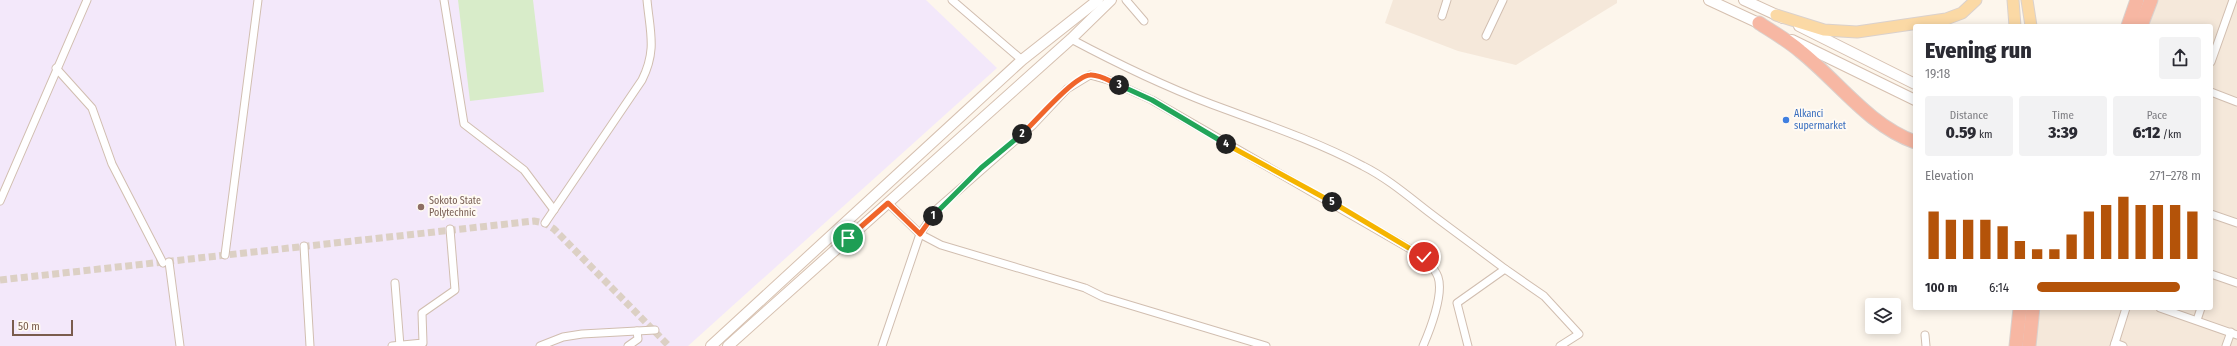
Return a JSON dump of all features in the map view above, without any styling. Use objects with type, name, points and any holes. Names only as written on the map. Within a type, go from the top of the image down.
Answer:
[{"type":"highway","points":[[2129,24],[2137,0]]},
{"type":"highway","points":[[2142,24],[2151,0]]},
{"type":"highway","points":[[1759,23],[1799,50],[1870,116],[1890,130],[1913,141]]},
{"type":"highway","points":[[2016,346],[2020,310]]},
{"type":"highway","points":[[2029,346],[2033,310]]},
{"type":"main road","points":[[1776,15],[1824,30],[1857,32],[1946,19],[1962,13],[1976,0]]},
{"type":"main road","points":[[2013,0],[2015,24]]},
{"type":"main road","points":[[2027,0],[2031,24]]},
{"type":"street","points":[[0,201],[56,68],[87,0]]},
{"type":"street","points":[[225,256],[258,0]]},
{"type":"street","points":[[444,0],[464,124],[524,170],[554,210]]},
{"type":"street","points":[[545,223],[642,80],[650,63],[652,49],[647,0]]},
{"type":"street","points":[[952,0],[1022,60]]},
{"type":"street","points":[[711,346],[1022,60],[1098,0]]},
{"type":"street","points":[[728,346],[1071,39],[1111,0]]},
{"type":"street","points":[[1126,0],[1144,21]]},
{"type":"street","points":[[1442,16],[1447,0]]},
{"type":"street","points":[[1486,36],[1503,0]]},
{"type":"street","points":[[1709,0],[1913,99]]},
{"type":"street","points":[[1744,0],[1913,83]]},
{"type":"street","points":[[2213,56],[2233,0]]},
{"type":"street","points":[[1071,39],[1102,56],[1211,104],[1278,127],[1362,165],[1412,198],[1505,269],[1544,296],[1579,334],[1560,346]]},
{"type":"street","points":[[56,68],[92,108],[112,164],[166,262],[180,346]]},
{"type":"street","points":[[882,346],[920,234],[937,209],[1033,125],[1067,89],[1085,77],[1098,77],[1152,100],[1424,257],[1435,270],[1439,279],[1439,290],[1435,309],[1423,346]]},
{"type":"street","points":[[2213,93],[2237,102]]},
{"type":"street","points":[[888,203],[920,234],[941,245],[1085,288],[1103,297],[1266,346]]},
{"type":"street","points":[[2213,215],[2237,223]]},
{"type":"street","points":[[392,346],[423,343],[422,313],[456,290],[450,229]]},
{"type":"street","points":[[304,246],[310,346]]},
{"type":"street","points":[[1468,346],[1457,303],[1505,269]]},
{"type":"street","points":[[2213,277],[2237,283]]},
{"type":"street","points":[[395,283],[400,346]]},
{"type":"street","points":[[2123,346],[2115,345],[2125,310]]},
{"type":"street","points":[[2166,310],[2234,333],[2226,346]]},
{"type":"street","points":[[2197,320],[2200,310]]},
{"type":"street","points":[[540,346],[563,337],[582,334],[655,330]]},
{"type":"street","points":[[628,346],[638,343],[637,331]]},
{"type":"street","points":[[1925,334],[1926,346]]},
{"type":"shaded area","name":"Sokoto State Polytechnic","points":[[0,0],[926,0],[997,68],[688,346],[0,346]]},
{"type":"shaded area","points":[[1393,0],[1617,0],[1617,3],[1516,65],[1458,51],[1385,23]]},
{"type":"shaded area","points":[[2158,0],[2237,0],[2237,346],[2034,346],[2041,310],[2213,310],[2213,24],[2150,24]]},
{"type":"green space","points":[[458,0],[533,0],[544,92],[470,101]]},
{"type":"tunnel","points":[[0,280],[534,221],[545,223],[554,229],[669,346]]},
{"type":"place","name":"Alkanci supermarket","points":[[1786,120]]},
{"type":"place","name":"Sokoto State Polytechnic","points":[[421,207]]},
{"type":"route","points":[[848,238],[888,203],[920,234],[937,209],[981,168],[1033,125],[1067,89],[1090,75],[1108,80],[1152,100],[1222,142],[1266,164],[1351,213],[1424,257]]}]
